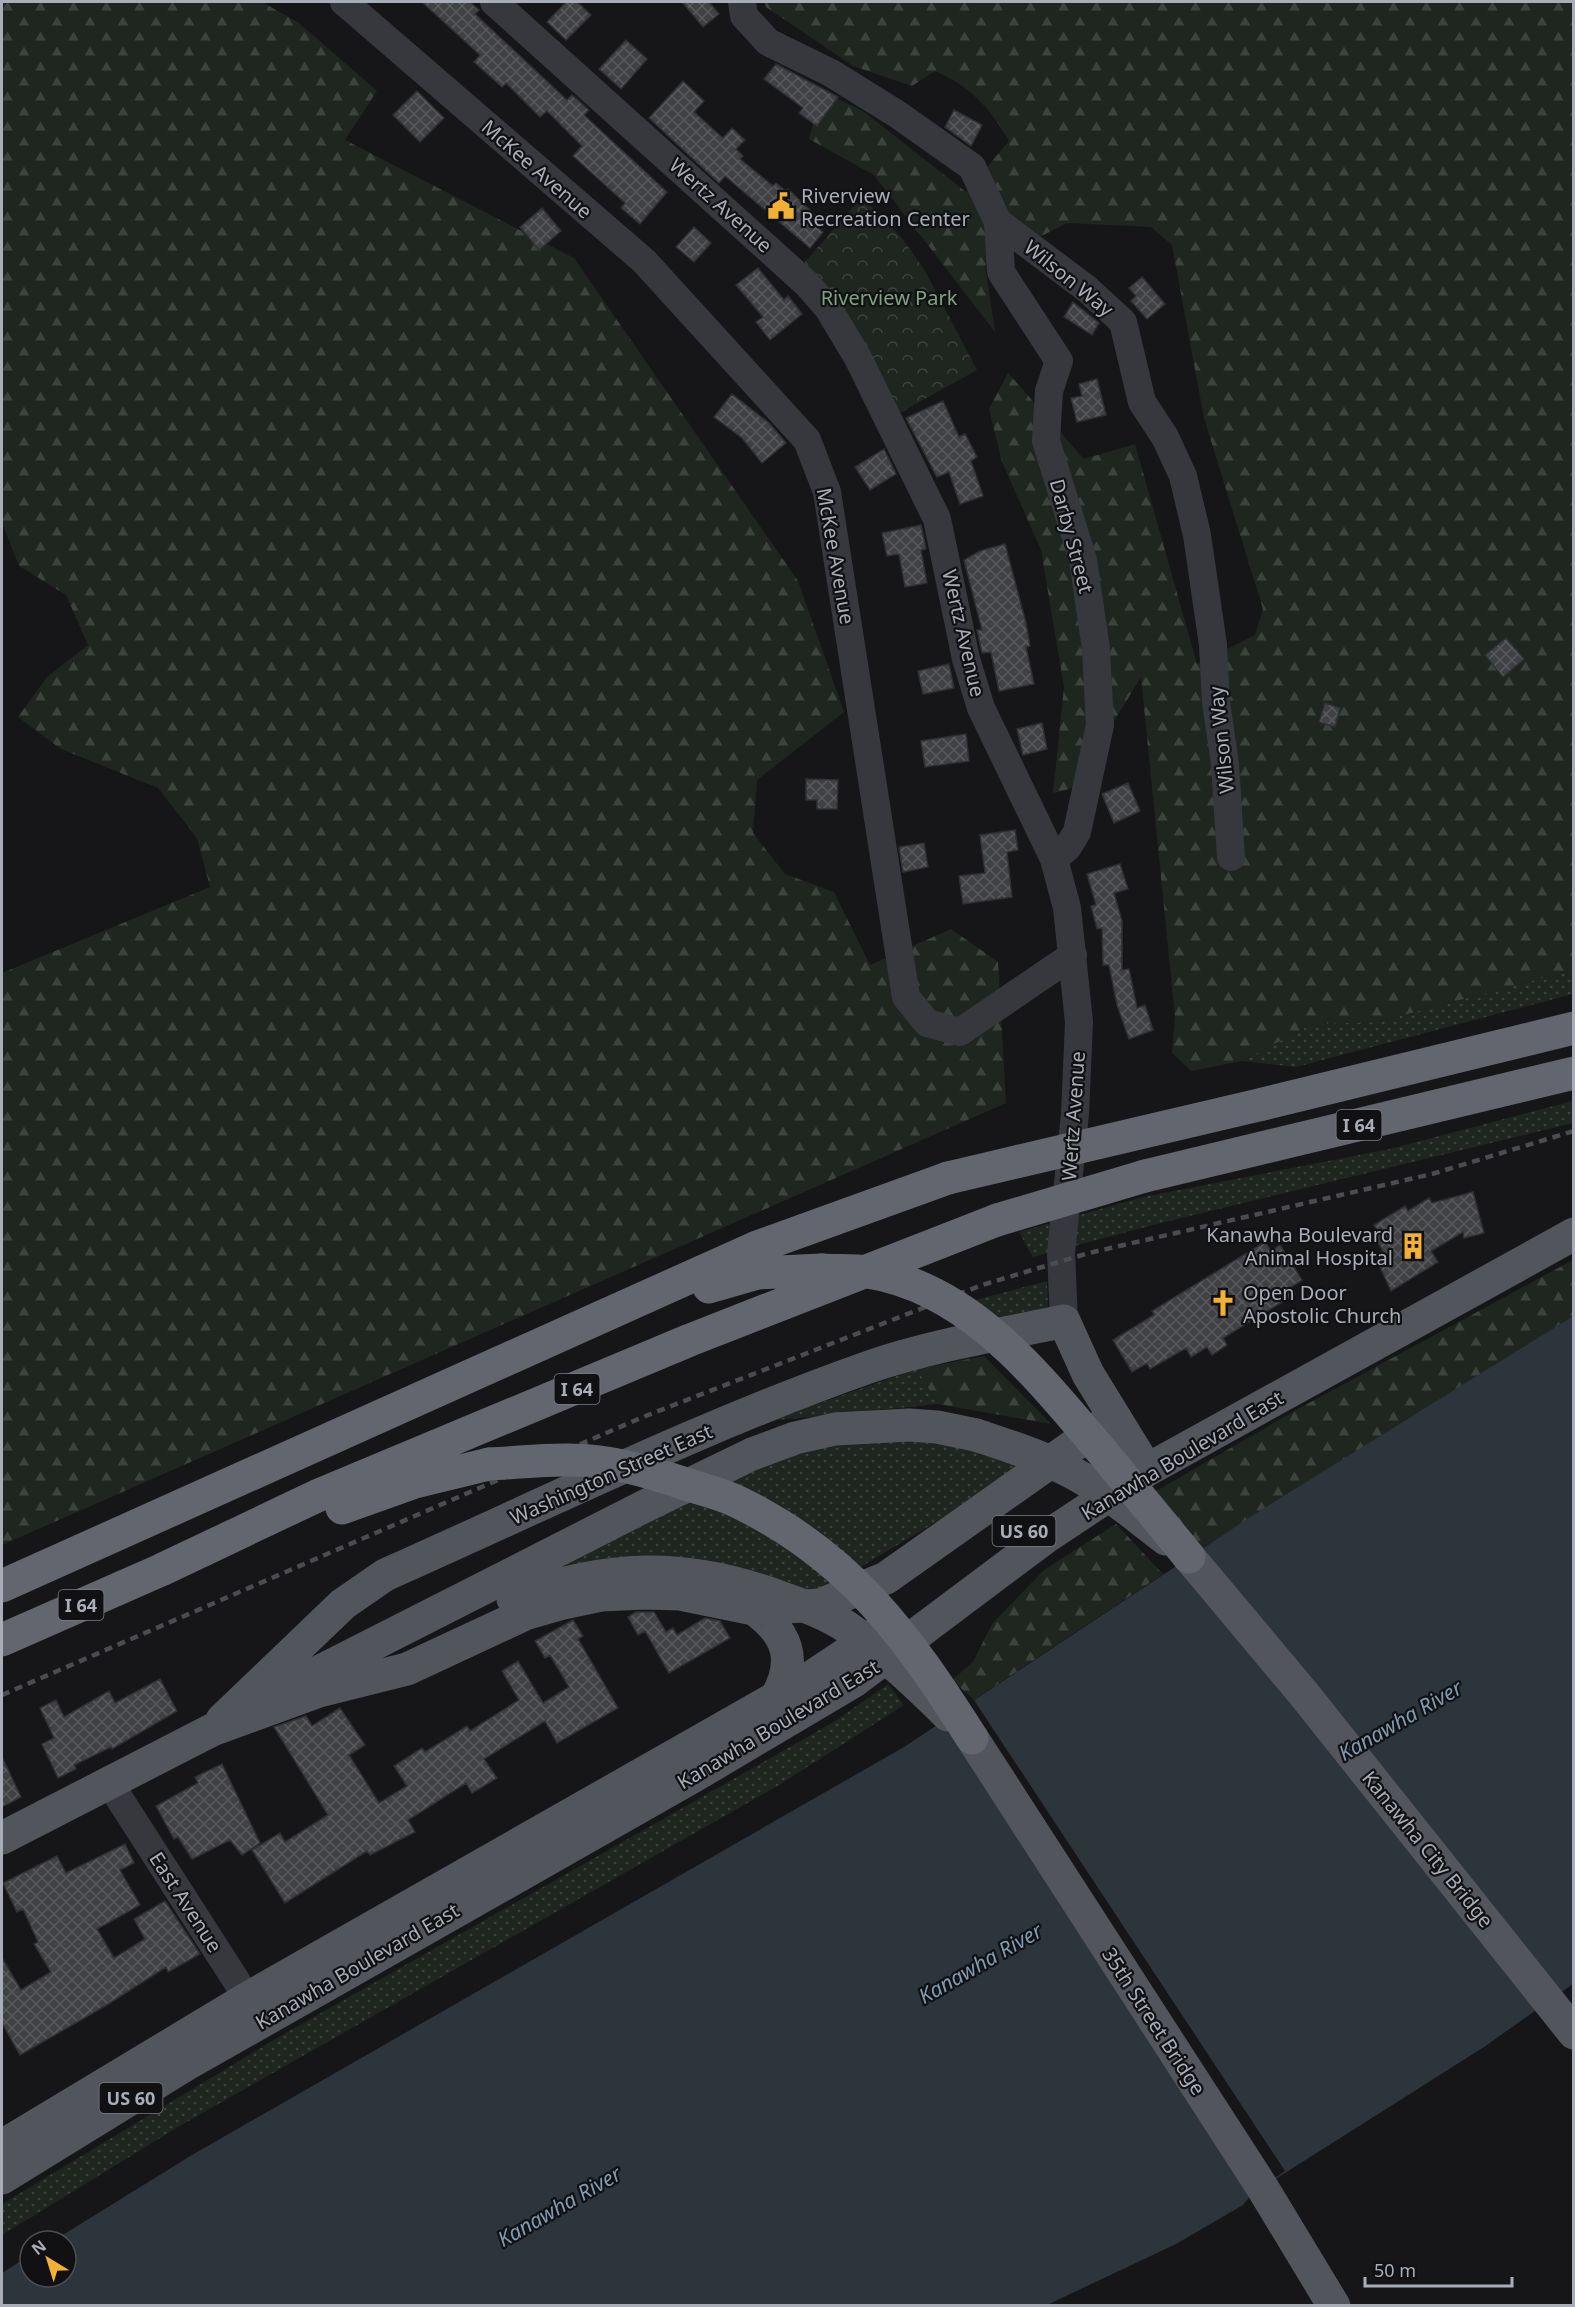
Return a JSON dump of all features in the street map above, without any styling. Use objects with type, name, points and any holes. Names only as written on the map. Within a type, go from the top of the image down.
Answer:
[{"type":"highway","name":"I 64","points":[[2,1586],[757,1247],[948,1178],[1574,1028]]},
{"type":"highway","name":"I 64","points":[[2,1640],[161,1570],[319,1495],[690,1340],[997,1220],[1145,1176],[1574,1073]]},
{"type":"highway","points":[[575,1329],[758,1273],[822,1270],[868,1272],[911,1285],[958,1308],[1005,1343],[1061,1402],[1189,1557]]},
{"type":"highway","points":[[161,1570],[415,1482],[489,1464],[582,1461],[645,1470],[737,1501],[806,1541],[840,1568],[886,1614],[912,1648],[972,1738]]},
{"type":"main road","name":"Kanawha Boulevard East","points":[[2,2146],[704,1770],[854,1681],[1143,1463],[1574,1209]]},
{"type":"main road","name":"Kanawha Boulevard East","points":[[2,2178],[255,2009],[838,1661],[1100,1477],[1143,1463],[1574,1234]]},
{"type":"main road","name":"Wertz Avenue","points":[[1064,1321],[1078,1355],[1143,1463]]},
{"type":"main road","name":"Washington Street East","points":[[212,1730],[343,1604],[385,1575],[739,1417],[871,1366],[936,1348],[1064,1321]]},
{"type":"main road","name":"Washington Street East","points":[[2,1838],[212,1730],[320,1691],[407,1669],[525,1614],[591,1597],[645,1593],[680,1594],[754,1609],[820,1605],[886,1578],[1114,1418]]},
{"type":"main road","name":"Kanawha City Bridge","points":[[212,1730],[325,1667],[752,1454],[795,1438],[835,1429],[874,1425],[937,1427],[976,1435],[1065,1468],[1100,1489],[1189,1557],[1317,1711],[1574,2032]]},
{"type":"main road","name":"35th Street Bridge","points":[[320,1691],[513,1599],[549,1586],[625,1572],[667,1571],[705,1574],[747,1585],[819,1611],[847,1627],[901,1668],[972,1738],[1262,2187],[1334,2306]]},
{"type":"main road","points":[[754,1609],[769,1619],[786,1647],[789,1669],[776,1698]]},
{"type":"street","name":"McKee Avenue","points":[[344,2],[644,261],[807,440],[827,492],[906,997],[927,1023],[960,1032],[1073,955]]},
{"type":"street","name":"Wertz Avenue","points":[[494,2],[766,246],[807,284],[828,308],[858,358],[937,519],[966,660],[981,708],[1054,859],[1067,908],[1079,1022],[1075,1114],[1061,1253],[1064,1321]]},
{"type":"street","name":"Wilson Way","points":[[742,2],[744,16],[768,42],[831,73],[897,114],[972,167],[998,222],[1087,289],[1123,322],[1142,402],[1166,437],[1183,476],[1197,535],[1207,594],[1216,702],[1225,764],[1231,857]]},
{"type":"street","name":"Darby Street","points":[[998,222],[1001,272],[1059,361],[1049,391],[1046,441],[1083,560],[1096,649],[1100,725],[1077,832],[1068,847],[1054,859]]},
{"type":"street","name":"East Avenue","points":[[110,1784],[255,2009]]},
{"type":"green space","points":[[2,2],[262,2],[299,23],[377,91],[345,140],[574,258],[798,581],[844,712],[757,780],[753,833],[785,874],[834,892],[870,965],[951,929],[998,962],[1006,1103],[2,1545],[2,973],[210,887],[197,838],[158,788],[61,749],[18,717],[47,677],[88,645],[66,595],[19,566],[2,523]]},
{"type":"green space","points":[[764,2],[1573,2],[1573,970],[1377,1022],[1312,1024],[1242,1061],[1191,1071],[1172,1053],[1175,1017],[1141,677],[1073,788],[1053,793],[1064,687],[1041,550],[1002,462],[989,409],[1008,373],[1084,459],[1135,444],[1197,664],[1255,635],[1263,609],[1204,418],[1172,245],[1151,227],[1067,223],[985,265],[995,332],[874,175],[809,139],[816,112],[832,96],[863,111],[966,192],[1009,141],[995,119],[959,83],[935,71],[912,86],[853,66],[766,7]]},
{"type":"green space","name":"Riverview Park","points":[[862,197],[901,237],[924,269],[977,370],[898,414],[804,263]]},
{"type":"green space","points":[[1573,970],[1573,994],[1296,1067],[1242,1061],[1312,1024],[1377,1022]]},
{"type":"green space","points":[[1573,1101],[1573,1123],[1149,1226],[1033,1257],[1019,1232],[1143,1197],[1390,1149]]},
{"type":"green space","points":[[1573,1260],[1573,1316],[1202,1548],[1151,1494],[1296,1410]]},
{"type":"green space","points":[[1047,1281],[1048,1308],[995,1326],[968,1302]]},
{"type":"green space","points":[[984,1356],[1051,1424],[938,1404],[917,1369]]},
{"type":"green space","points":[[917,1369],[938,1404],[769,1421]]},
{"type":"green space","points":[[900,1439],[965,1447],[1018,1465],[941,1519],[810,1597],[530,1573],[728,1473],[830,1444]]},
{"type":"green space","points":[[1116,1524],[1163,1574],[974,1700],[952,1680],[973,1662],[992,1624],[1044,1570]]},
{"type":"green space","points":[[888,1684],[904,1705],[779,1785],[178,2127],[2,2235],[2,2204],[277,2038],[835,1721]]},
{"type":"water","name":"Kanawha River","points":[[1573,1316],[1573,1984],[1484,2047],[1252,2194],[1243,2205],[1176,2244],[1047,2305],[2,2306],[2,2273],[18,2263],[18,2289],[78,2289],[78,2229],[72,2229],[192,2155],[904,1747],[1253,1515]]},
{"type":"pier","points":[[974,1700],[1285,2171],[1252,2194],[965,1746],[938,1724]]},
{"type":"building","points":[[422,2],[470,2],[479,10],[475,14],[567,100],[572,95],[589,110],[584,115],[667,192],[640,224],[621,208],[625,203],[573,156],[582,146],[547,111],[540,117],[506,83],[502,87],[474,62],[480,55]]},
{"type":"building","points":[[566,2],[577,2],[591,15],[566,40],[547,22]]},
{"type":"building","points":[[682,2],[709,2],[719,14],[703,27]]},
{"type":"building","points":[[626,40],[647,59],[621,89],[599,69]]},
{"type":"building","points":[[776,64],[838,97],[817,126],[799,113],[803,108],[764,79]]},
{"type":"building","points":[[683,81],[704,101],[694,112],[723,138],[732,128],[745,140],[736,149],[743,156],[740,159],[773,186],[776,183],[786,191],[788,189],[815,215],[810,221],[823,232],[810,248],[725,176],[719,183],[649,118]]},
{"type":"building","points":[[417,91],[444,118],[420,142],[393,115]]},
{"type":"building","points":[[954,110],[982,125],[971,146],[945,127]]},
{"type":"building","points":[[542,208],[561,231],[539,250],[520,227]]},
{"type":"building","points":[[694,227],[711,243],[694,262],[676,247]]},
{"type":"building","points":[[758,268],[784,300],[788,296],[802,314],[770,340],[756,322],[763,317],[736,285]]},
{"type":"building","points":[[1142,277],[1165,304],[1147,319],[1131,301],[1136,296],[1129,288]]},
{"type":"building","points":[[1073,302],[1099,323],[1092,335],[1064,317]]},
{"type":"building","points":[[1097,379],[1106,415],[1077,422],[1071,398],[1082,396],[1079,384]]},
{"type":"building","points":[[732,394],[769,423],[786,443],[762,463],[742,438],[714,417]]},
{"type":"building","points":[[943,401],[959,437],[965,434],[977,457],[971,461],[983,496],[960,504],[949,472],[937,477],[906,418]]},
{"type":"building","points":[[884,449],[896,474],[870,490],[855,467]]},
{"type":"building","points":[[921,525],[926,549],[921,550],[927,583],[905,587],[899,554],[887,556],[882,533]]},
{"type":"building","points":[[1005,544],[1026,623],[1030,646],[1026,647],[1034,684],[999,691],[991,652],[982,653],[977,630],[982,630],[964,560],[980,551]]},
{"type":"building","points":[[1506,638],[1524,659],[1503,677],[1485,655]]},
{"type":"building","points":[[949,664],[954,688],[923,694],[918,671]]},
{"type":"building","points":[[1325,703],[1340,708],[1335,727],[1319,722]]},
{"type":"building","points":[[1042,723],[1047,749],[1023,755],[1017,729]]},
{"type":"building","points":[[966,734],[969,761],[925,767],[921,741]]},
{"type":"building","points":[[806,779],[838,780],[837,809],[817,809],[817,800],[806,800]]},
{"type":"building","points":[[1128,783],[1140,811],[1114,823],[1102,794]]},
{"type":"building","points":[[1015,830],[1018,850],[1007,852],[1012,897],[963,904],[959,876],[985,873],[980,835]]},
{"type":"building","points":[[924,843],[928,867],[903,872],[899,847]]},
{"type":"building","points":[[1120,864],[1128,889],[1114,893],[1122,921],[1122,970],[1129,969],[1137,1008],[1145,1005],[1153,1030],[1129,1039],[1117,1005],[1109,965],[1103,965],[1102,928],[1097,929],[1091,906],[1096,905],[1087,874]]},
{"type":"building","name":"Kanawha Boulevard Animal Hospital","points":[[1473,1192],[1484,1233],[1464,1238],[1463,1232],[1431,1251],[1438,1262],[1391,1291],[1375,1256],[1383,1251],[1374,1236],[1379,1233],[1374,1225],[1405,1206],[1408,1211],[1429,1198],[1432,1203]]},
{"type":"building","name":"Open Door Apostolic Church","points":[[1265,1242],[1271,1251],[1280,1245],[1302,1280],[1291,1287],[1295,1294],[1223,1338],[1227,1345],[1212,1355],[1207,1347],[1191,1357],[1186,1348],[1150,1369],[1147,1363],[1132,1372],[1113,1340],[1154,1315],[1152,1311]]},
{"type":"building","points":[[636,1612],[654,1612],[666,1632],[673,1628],[677,1635],[705,1618],[720,1621],[730,1638],[669,1673],[645,1631],[638,1635],[628,1617]]},
{"type":"building","points":[[573,1620],[583,1636],[578,1639],[618,1708],[557,1743],[545,1721],[484,1759],[497,1778],[472,1793],[466,1783],[408,1820],[415,1832],[370,1855],[367,1851],[285,1903],[252,1850],[280,1833],[285,1842],[328,1815],[274,1727],[306,1716],[312,1726],[340,1708],[365,1745],[349,1755],[379,1803],[407,1786],[394,1766],[422,1748],[425,1752],[467,1726],[470,1731],[519,1700],[502,1671],[518,1661],[543,1703],[569,1687],[550,1655],[545,1658],[535,1641]]},
{"type":"building","points":[[160,1679],[177,1711],[112,1749],[111,1747],[74,1765],[76,1769],[58,1778],[42,1744],[54,1738],[40,1708],[56,1700],[64,1717],[109,1691],[115,1703]]},
{"type":"building","points":[[2,1757],[21,1797],[2,1807]]},
{"type":"building","points":[[222,1764],[260,1843],[242,1855],[230,1840],[192,1859],[178,1837],[174,1839],[156,1806],[198,1783],[195,1777]]},
{"type":"building","points":[[125,1844],[134,1863],[120,1870],[140,1905],[97,1929],[114,1958],[145,1939],[134,1919],[165,1901],[200,1954],[168,1972],[166,1967],[105,2006],[20,2055],[2,2023],[2,1958],[21,1990],[51,1972],[34,1944],[38,1942],[23,1909],[17,1912],[3,1883],[57,1856],[66,1873]]},
{"type":"railway","points":[[2,1695],[643,1417],[982,1285],[1089,1253],[1432,1174],[1574,1131]]},
{"type":"place","name":"Riverview Recreation Center","points":[[781,206]]},
{"type":"place","name":"Kanawha Boulevard Animal Hospital","points":[[1413,1246]]},
{"type":"place","name":"Open Door Apostolic Church","points":[[1223,1303]]}]
